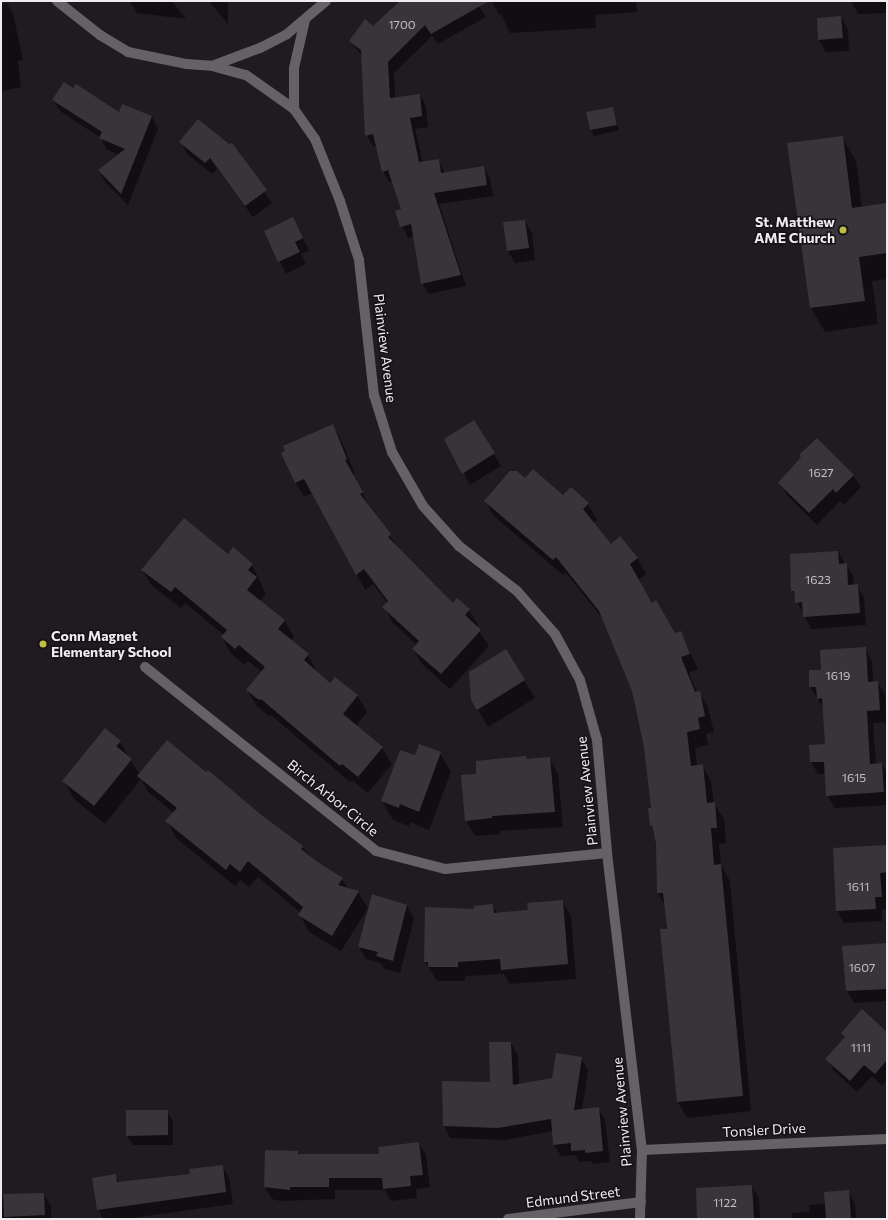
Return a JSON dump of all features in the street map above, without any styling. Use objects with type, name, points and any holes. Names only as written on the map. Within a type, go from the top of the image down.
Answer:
[{"type":"street","name":"Plainview Avenue","points":[[57,1],[100,35],[128,52],[186,64],[212,66],[246,75],[294,109],[315,139],[340,201],[359,260],[374,395],[392,452],[423,506],[459,546],[517,591],[555,634],[580,680],[598,740],[607,853],[642,1150],[640,1219]]},
{"type":"street","points":[[212,66],[260,48],[287,34],[326,1]]},
{"type":"street","points":[[294,109],[294,68],[305,20]]},
{"type":"street","name":"Birch Arbor Circle","points":[[145,667],[376,851],[445,870],[607,853]]},
{"type":"street","name":"Tonsler Drive","points":[[642,1150],[887,1139]]},
{"type":"street","name":"Edmund Street","points":[[508,1219],[641,1202]]},
{"type":"building","points":[[400,1],[489,1],[431,34],[425,25],[388,62],[390,98],[420,94],[422,116],[410,118],[419,162],[439,159],[441,173],[484,166],[487,185],[434,193],[461,275],[421,284],[411,224],[400,227],[395,211],[401,209],[388,170],[382,172],[373,134],[365,136],[361,50],[349,41],[365,19],[373,26]]},
{"type":"building","points":[[841,16],[843,38],[818,40],[817,18]]},
{"type":"building","points":[[64,82],[73,88],[76,84],[119,112],[122,104],[152,116],[121,194],[98,170],[125,149],[99,138],[102,132],[52,100]]},
{"type":"building","points":[[613,107],[617,125],[590,130],[586,112]]},
{"type":"building","points":[[198,119],[229,144],[232,143],[267,190],[245,206],[210,158],[205,163],[179,142]]},
{"type":"building","name":"St. Matthew AME Church","points":[[843,136],[852,208],[887,203],[887,253],[859,257],[865,301],[810,308],[787,143]]},
{"type":"building","points":[[293,217],[303,238],[295,242],[300,252],[278,262],[264,231]]},
{"type":"building","points":[[525,220],[529,248],[507,251],[503,222]]},
{"type":"building","points":[[474,420],[495,453],[462,474],[444,439]]},
{"type":"building","points":[[333,424],[347,459],[345,460],[363,492],[360,494],[391,534],[388,537],[453,603],[457,598],[470,609],[465,615],[481,630],[441,674],[412,649],[419,641],[382,607],[388,601],[364,569],[356,575],[304,479],[295,483],[281,453],[285,451],[283,446]]},
{"type":"building","points":[[817,438],[854,475],[836,493],[833,489],[809,513],[778,483],[801,457],[799,455]]},
{"type":"building","points":[[533,469],[563,495],[571,487],[589,503],[583,509],[611,544],[620,536],[638,558],[630,564],[652,603],[656,600],[675,633],[681,631],[690,654],[681,657],[695,692],[700,691],[705,716],[698,718],[700,729],[687,732],[691,766],[703,764],[707,803],[715,802],[717,828],[711,828],[714,865],[721,864],[743,1096],[677,1102],[660,929],[667,929],[663,893],[657,893],[656,843],[652,826],[650,826],[648,808],[651,808],[644,747],[632,691],[599,611],[556,557],[553,560],[484,501],[510,471],[517,471],[525,478]]},
{"type":"building","points":[[184,518],[228,554],[233,547],[253,564],[248,570],[257,577],[247,590],[285,620],[278,629],[309,654],[304,660],[330,683],[335,677],[358,695],[343,714],[383,747],[358,777],[342,764],[340,766],[261,699],[259,700],[246,690],[265,667],[239,645],[235,649],[221,637],[227,630],[175,587],[171,592],[141,570]]},
{"type":"building","points":[[838,551],[839,564],[847,563],[848,585],[858,584],[860,613],[803,617],[802,602],[795,603],[794,591],[791,591],[790,554]]},
{"type":"building","points":[[866,647],[868,682],[878,681],[880,710],[867,711],[870,764],[882,763],[884,792],[826,796],[824,762],[810,762],[809,745],[825,744],[822,698],[817,699],[816,687],[809,687],[809,670],[821,670],[820,650]]},
{"type":"building","points":[[506,649],[525,680],[477,710],[471,700],[469,672]]},
{"type":"building","points":[[105,728],[121,741],[116,746],[132,759],[94,806],[62,781]]},
{"type":"building","points":[[167,740],[206,772],[208,770],[260,814],[303,846],[301,849],[319,863],[343,878],[338,885],[359,891],[332,936],[298,915],[303,907],[248,861],[240,872],[230,864],[226,870],[165,821],[177,808],[137,776]]},
{"type":"building","points":[[419,744],[441,752],[419,812],[400,804],[399,808],[381,801],[400,750],[415,755]]},
{"type":"building","points":[[526,756],[527,759],[550,757],[555,812],[492,816],[492,818],[465,821],[461,775],[476,774],[476,761]]},
{"type":"building","points":[[887,845],[887,872],[880,873],[882,897],[875,897],[876,909],[836,911],[833,848]]},
{"type":"building","points":[[372,894],[407,905],[393,961],[376,956],[378,952],[358,947]]},
{"type":"building","points":[[563,900],[568,964],[501,970],[500,959],[458,962],[458,967],[428,967],[428,962],[424,962],[425,907],[474,909],[474,906],[493,904],[494,913],[528,910],[527,903]]},
{"type":"building","points":[[887,943],[887,989],[846,991],[842,946]]},
{"type":"building","points":[[862,1009],[887,1032],[887,1060],[875,1074],[864,1065],[850,1081],[825,1059],[845,1037],[841,1033]]},
{"type":"building","points":[[489,1042],[511,1042],[513,1085],[552,1078],[556,1053],[582,1057],[574,1110],[599,1107],[603,1151],[585,1153],[585,1150],[571,1151],[571,1143],[553,1145],[551,1119],[498,1128],[443,1126],[442,1081],[490,1082]]},
{"type":"building","points":[[126,1110],[168,1110],[168,1135],[126,1136]]},
{"type":"building","points":[[419,1142],[423,1175],[410,1176],[411,1186],[383,1189],[382,1178],[329,1178],[329,1187],[290,1187],[290,1190],[264,1187],[265,1150],[298,1151],[298,1154],[379,1154],[378,1147]]},
{"type":"building","points":[[223,1165],[226,1192],[97,1210],[92,1178],[116,1174],[117,1182],[190,1174],[189,1169]]},
{"type":"building","points":[[752,1185],[754,1219],[697,1219],[696,1188]]},
{"type":"building","points":[[849,1190],[851,1219],[826,1219],[824,1192]]},
{"type":"building","points":[[44,1193],[45,1215],[4,1217],[3,1194]]},
{"type":"place","name":"St. Matthew AME Church","points":[[843,230]]},
{"type":"place","name":"Conn Magnet Elementary School","points":[[43,644]]}]
